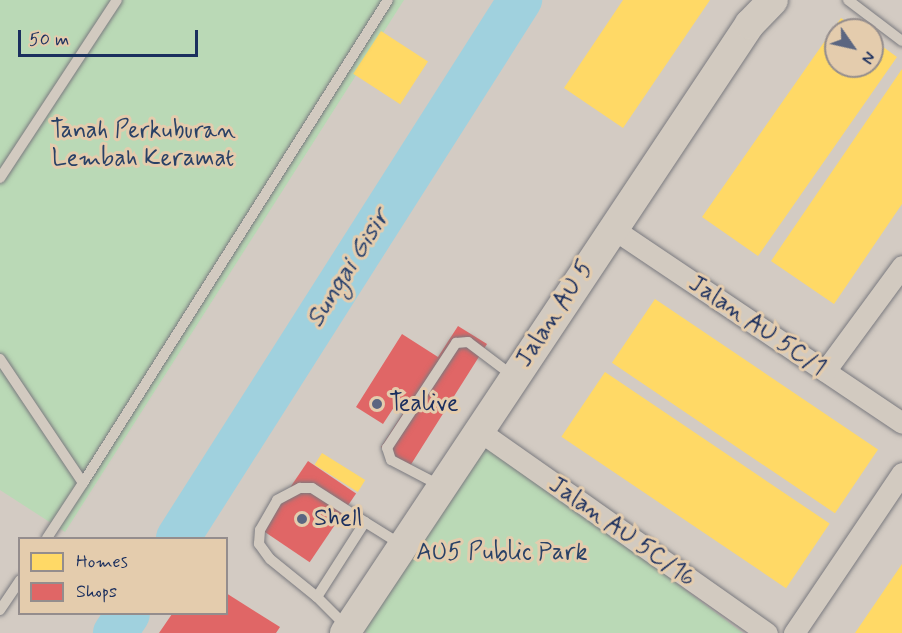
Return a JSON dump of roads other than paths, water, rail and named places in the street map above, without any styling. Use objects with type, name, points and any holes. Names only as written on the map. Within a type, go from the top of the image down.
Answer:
[{"type":"main road","name":"Jalan AU 5","points":[[350,631],[402,545],[612,228],[750,24],[773,0]]},
{"type":"street","name":"Jalan AU 5C/1","points":[[612,228],[902,423]]},
{"type":"street","points":[[825,371],[902,266]]},
{"type":"street","name":"Jalan AU 5C/16","points":[[478,430],[767,633]]},
{"type":"street","points":[[794,633],[902,474]]},
{"type":"lane","points":[[0,178],[117,0]]},
{"type":"lane","points":[[47,537],[388,0]]},
{"type":"lane","points":[[848,0],[902,41]]},
{"type":"lane","points":[[441,486],[392,460],[387,448],[456,343],[468,342],[514,377]]},
{"type":"lane","points":[[0,359],[83,483]]},
{"type":"lane","points":[[350,631],[317,597],[270,559],[259,544],[260,530],[277,500],[300,488],[312,488],[402,545]]},
{"type":"lane","points":[[317,597],[365,522]]},
{"type":"lane","points":[[0,610],[18,583]]},
{"type":"waterway","name":"Sungai Gisir","points":[[179,537],[520,0]]},
{"type":"waterway","name":"Sungai Gisir","points":[[115,633],[127,615]]},
{"type":"place","name":"Tealive","points":[[377,404]]},
{"type":"place","name":"Shell","points":[[302,519]]},
{"type":"park label","name":"Tanah Perkuburan Lembah Keramat","points":[[143,145]]},
{"type":"park label","name":"AU5 Public Park","points":[[502,553]]}]
